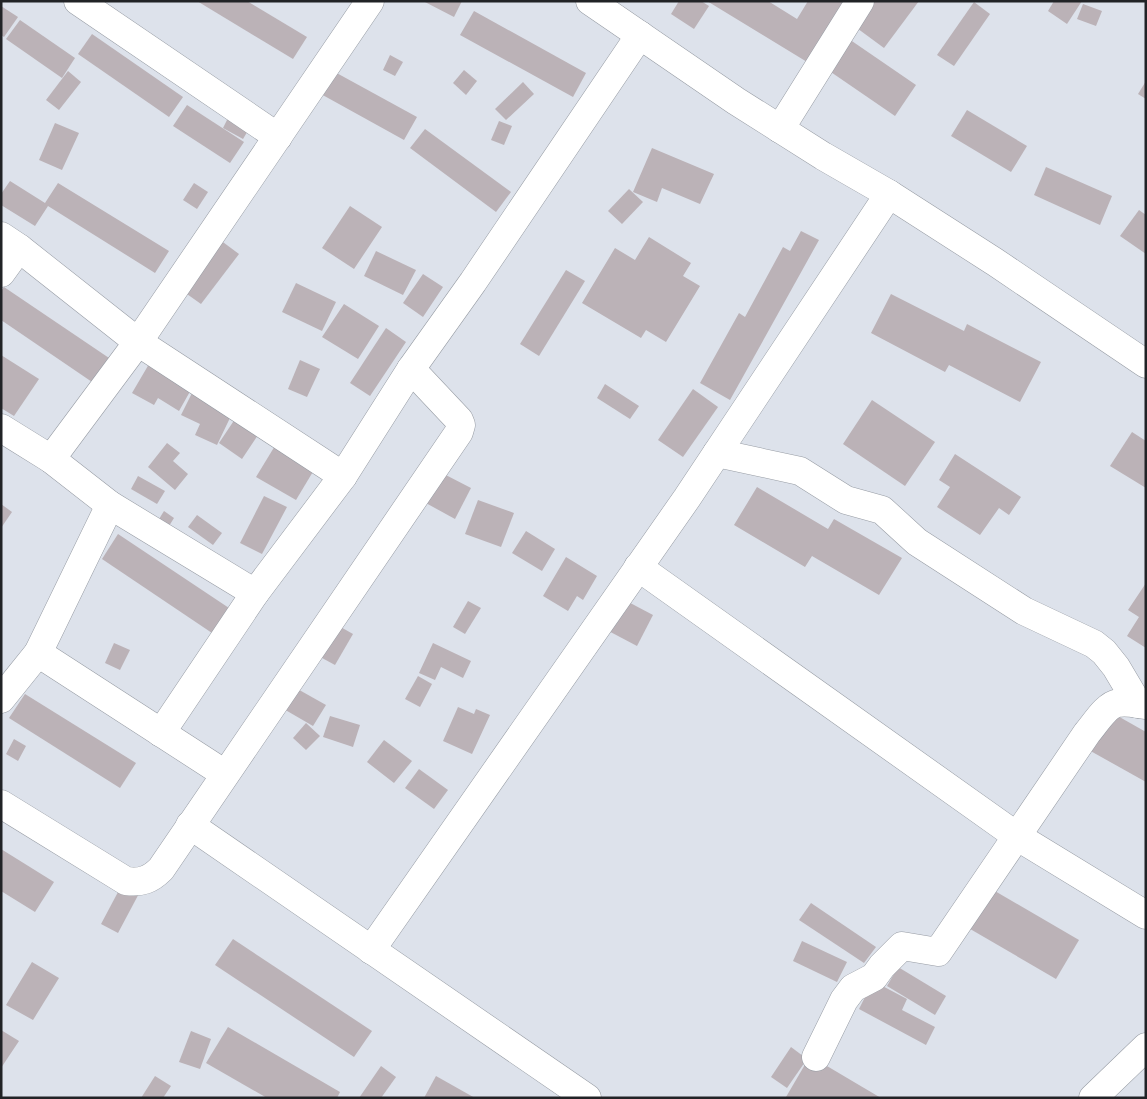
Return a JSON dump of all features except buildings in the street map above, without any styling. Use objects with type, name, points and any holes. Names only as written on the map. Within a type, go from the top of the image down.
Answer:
[{"type":"street","points":[[51,459],[138,342],[370,1]]},
{"type":"street","points":[[590,1],[780,129],[889,194],[995,262],[1146,364]]},
{"type":"street","points":[[780,129],[860,1]]},
{"type":"street","points":[[90,4],[278,137]]},
{"type":"street","points":[[161,734],[255,592],[343,476],[411,369],[473,282],[640,35]]},
{"type":"street","points":[[371,950],[717,453],[889,194]]},
{"type":"street","points":[[1,273],[10,242],[138,342],[343,476]]},
{"type":"street","points":[[1,804],[126,881],[142,882],[152,878],[160,870],[459,432],[461,425],[459,420],[411,369]]},
{"type":"street","points":[[1,428],[51,459],[110,505],[255,592]]},
{"type":"street","points":[[717,453],[800,471],[846,500],[882,510],[916,542],[1024,611],[1094,644],[1104,652],[1116,667],[1142,705]]},
{"type":"street","points":[[1,699],[38,654],[110,505]]},
{"type":"street","points":[[638,567],[1018,837],[1146,916]]},
{"type":"street","points":[[38,654],[225,774]]},
{"type":"street","points":[[816,1057],[844,1000],[853,988],[874,977],[902,946],[938,952],[1087,733],[1107,710],[1116,703],[1142,705]]},
{"type":"street","points":[[190,825],[587,1098]]},
{"type":"street","points":[[1093,1098],[1146,1047]]}]
